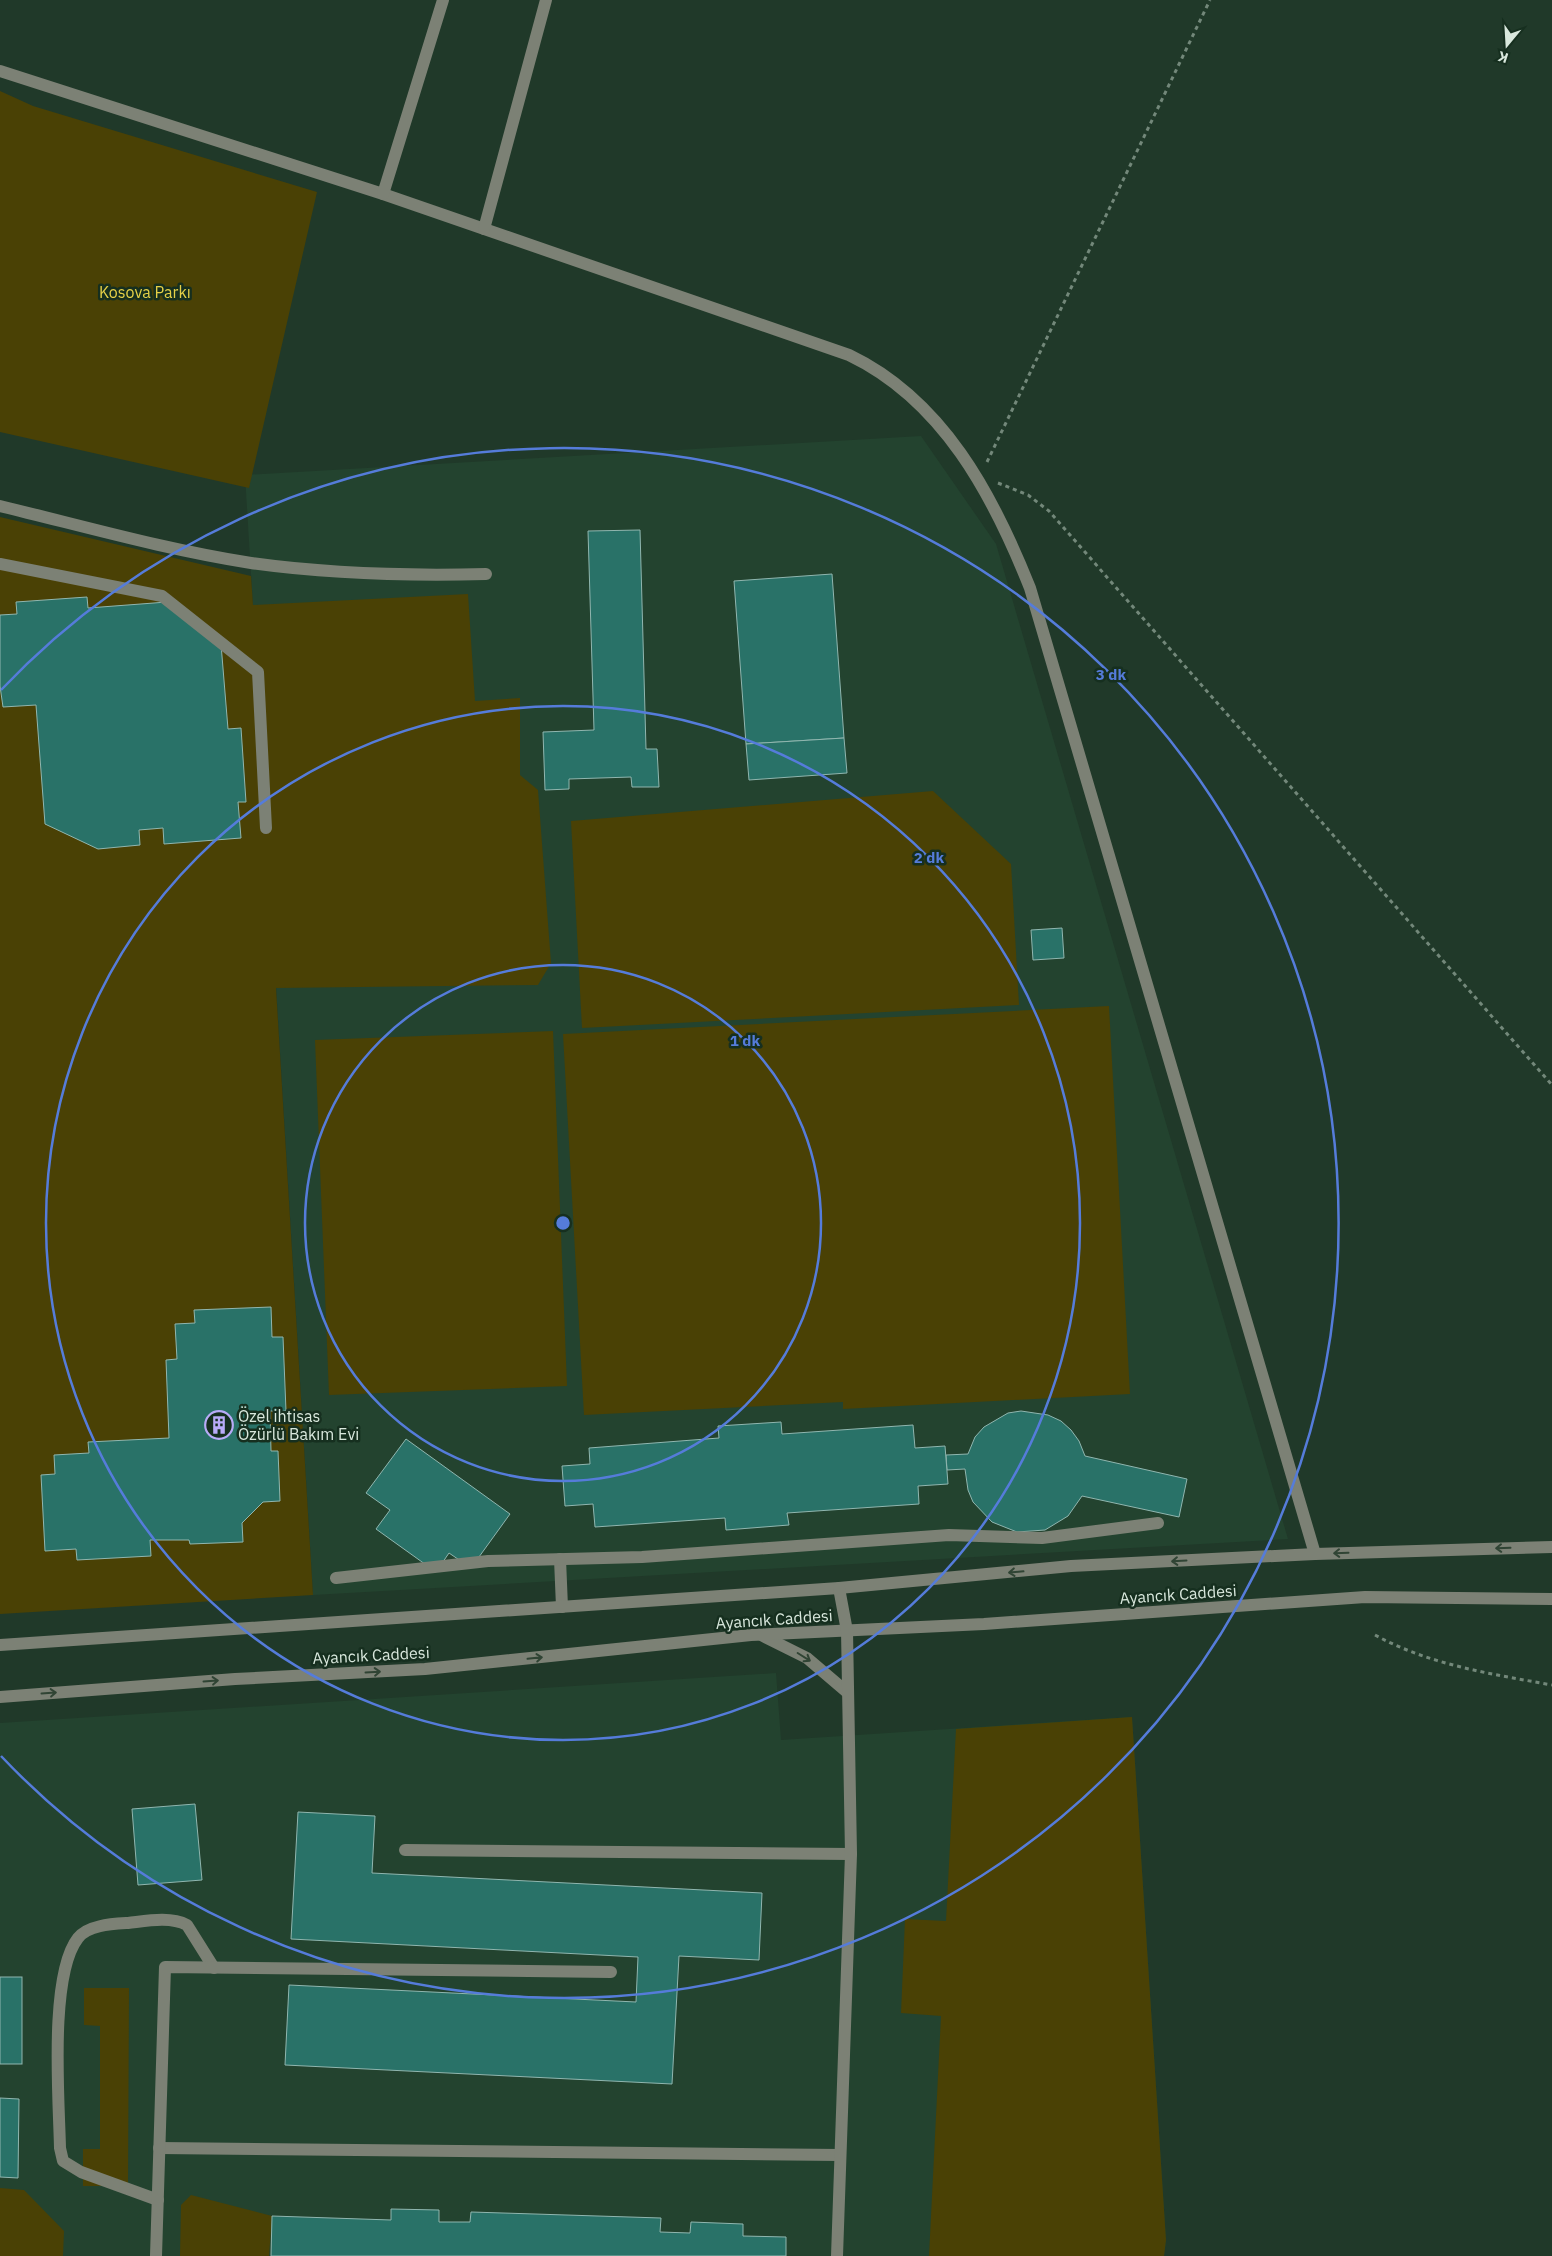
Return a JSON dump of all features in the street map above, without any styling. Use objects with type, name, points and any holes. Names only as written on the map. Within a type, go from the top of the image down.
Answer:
[{"type":"street","points":[[383,194],[443,0]]},
{"type":"street","points":[[484,229],[546,0]]},
{"type":"street","points":[[0,71],[383,194],[849,355],[872,366],[894,380],[926,410],[978,481],[1016,552],[1042,625],[1053,672],[1315,1554]]},
{"type":"street","points":[[0,506],[190,552],[251,562],[370,574],[486,574]]},
{"type":"street","points":[[0,564],[162,596],[258,672],[266,828]]},
{"type":"street","points":[[336,1578],[488,1560],[691,1554],[949,1535],[1042,1538],[1158,1522]]},
{"type":"street","name":"Ayancık Caddesi","points":[[0,1646],[839,1588],[1072,1566],[1315,1554],[1552,1547]]},
{"type":"street","points":[[560,1559],[562,1607]]},
{"type":"street","points":[[837,2256],[851,1854],[847,1631],[839,1588]]},
{"type":"street","name":"Ayancık Caddesi","points":[[0,1697],[235,1679],[425,1669],[761,1635],[984,1624],[1365,1597],[1552,1599]]},
{"type":"street","points":[[761,1635],[807,1658],[848,1694]]},
{"type":"street","points":[[405,1850],[851,1854]]},
{"type":"street","points":[[158,2200],[81,2172],[63,2161],[60,2148],[58,2019],[64,1970],[68,1955],[78,1937],[87,1931],[106,1925],[159,1920],[181,1922],[187,1925],[214,1968]]},
{"type":"street","points":[[156,2256],[165,1967],[611,1972]]},
{"type":"street","points":[[159,2148],[840,2155]]},
{"type":"path","points":[[1210,0],[978,481],[1013,487],[1040,502],[1049,511],[1552,1085]]},
{"type":"path","points":[[1375,1635],[1416,1655],[1442,1663],[1552,1685]]},
{"type":"shaded area","points":[[921,436],[996,544],[1288,1539],[313,1595],[245,475]]},
{"type":"shaded area","points":[[776,1673],[781,1740],[1132,1717],[1166,2240],[1164,2256],[0,2256],[0,1723]]},
{"type":"green space","name":"Kosova Parkı","points":[[0,91],[33,106],[317,192],[249,488],[0,432]]},
{"type":"green space","points":[[0,517],[251,576],[253,605],[468,594],[475,701],[520,698],[520,775],[538,790],[551,963],[538,985],[276,988],[313,1595],[0,1614]]},
{"type":"green space","points":[[933,791],[1011,864],[1019,1005],[582,1028],[571,821]]},
{"type":"green space","points":[[1109,1006],[1130,1394],[843,1409],[843,1402],[584,1415],[563,1034]]},
{"type":"green space","points":[[553,1031],[567,1386],[329,1395],[315,1040]]},
{"type":"green space","points":[[1132,1717],[1166,2240],[1164,2256],[929,2256],[941,2016],[901,2013],[905,1919],[946,1921],[956,1729]]},
{"type":"green space","points":[[84,1988],[129,1988],[128,2186],[83,2186],[83,2149],[100,2149],[100,2026],[84,2025]]},
{"type":"green space","points":[[0,2188],[24,2190],[64,2231],[63,2256],[0,2256]]},
{"type":"green space","points":[[191,2195],[272,2216],[269,2256],[180,2256],[181,2205]]},
{"type":"building","points":[[640,530],[646,749],[657,749],[659,787],[632,787],[631,777],[569,779],[569,789],[545,790],[543,732],[594,730],[588,531]]},
{"type":"building","points":[[832,574],[844,738],[746,744],[734,581]]},
{"type":"building","points":[[87,597],[88,608],[167,602],[221,644],[228,729],[241,728],[246,802],[238,802],[241,838],[164,844],[163,828],[139,830],[140,845],[98,849],[45,824],[36,705],[3,707],[0,686],[0,615],[17,614],[16,602]]},
{"type":"building","points":[[844,738],[847,773],[749,780],[746,744]]},
{"type":"building","points":[[1062,928],[1064,958],[1033,960],[1031,930]]},
{"type":"building","name":"Özel ihtisas Özürlü Bakım Evi","points":[[271,1307],[272,1337],[283,1337],[286,1411],[270,1411],[271,1451],[278,1451],[280,1501],[263,1502],[242,1523],[243,1542],[190,1544],[189,1540],[150,1540],[151,1556],[77,1560],[76,1549],[45,1551],[41,1475],[55,1474],[54,1455],[89,1453],[88,1442],[169,1438],[166,1360],[177,1359],[175,1324],[195,1323],[194,1310]]},
{"type":"building","points":[[1021,1411],[1048,1415],[1061,1421],[1079,1441],[1085,1456],[1187,1479],[1179,1517],[1082,1496],[1068,1516],[1045,1530],[1017,1532],[992,1522],[973,1502],[968,1490],[965,1469],[947,1470],[946,1455],[968,1454],[975,1437],[984,1427],[1008,1413]]},
{"type":"building","points":[[781,1422],[782,1434],[913,1425],[915,1448],[945,1446],[948,1484],[918,1486],[919,1504],[787,1513],[789,1525],[726,1530],[725,1518],[595,1527],[593,1504],[565,1506],[562,1466],[590,1464],[589,1448],[719,1438],[718,1426]]},
{"type":"building","points":[[406,1439],[510,1514],[471,1568],[449,1553],[436,1572],[376,1529],[390,1510],[366,1493]]},
{"type":"building","points":[[195,1804],[202,1880],[138,1885],[132,1809]]},
{"type":"building","points":[[298,1812],[375,1816],[372,1873],[762,1893],[759,1960],[679,1956],[672,2084],[285,2065],[289,1985],[636,2002],[638,1957],[291,1939]]},
{"type":"building","points":[[0,1977],[22,1977],[22,2064],[0,2064]]},
{"type":"building","points":[[0,2098],[19,2099],[18,2178],[0,2177]]},
{"type":"building","points":[[391,2209],[439,2210],[439,2222],[470,2222],[471,2212],[661,2218],[660,2232],[690,2233],[691,2222],[743,2224],[743,2236],[786,2237],[786,2256],[271,2256],[272,2216],[391,2220]]},
{"type":"place","name":"Özel ihtisas Özürlü Bakım Evi","points":[[219,1425]]}]
